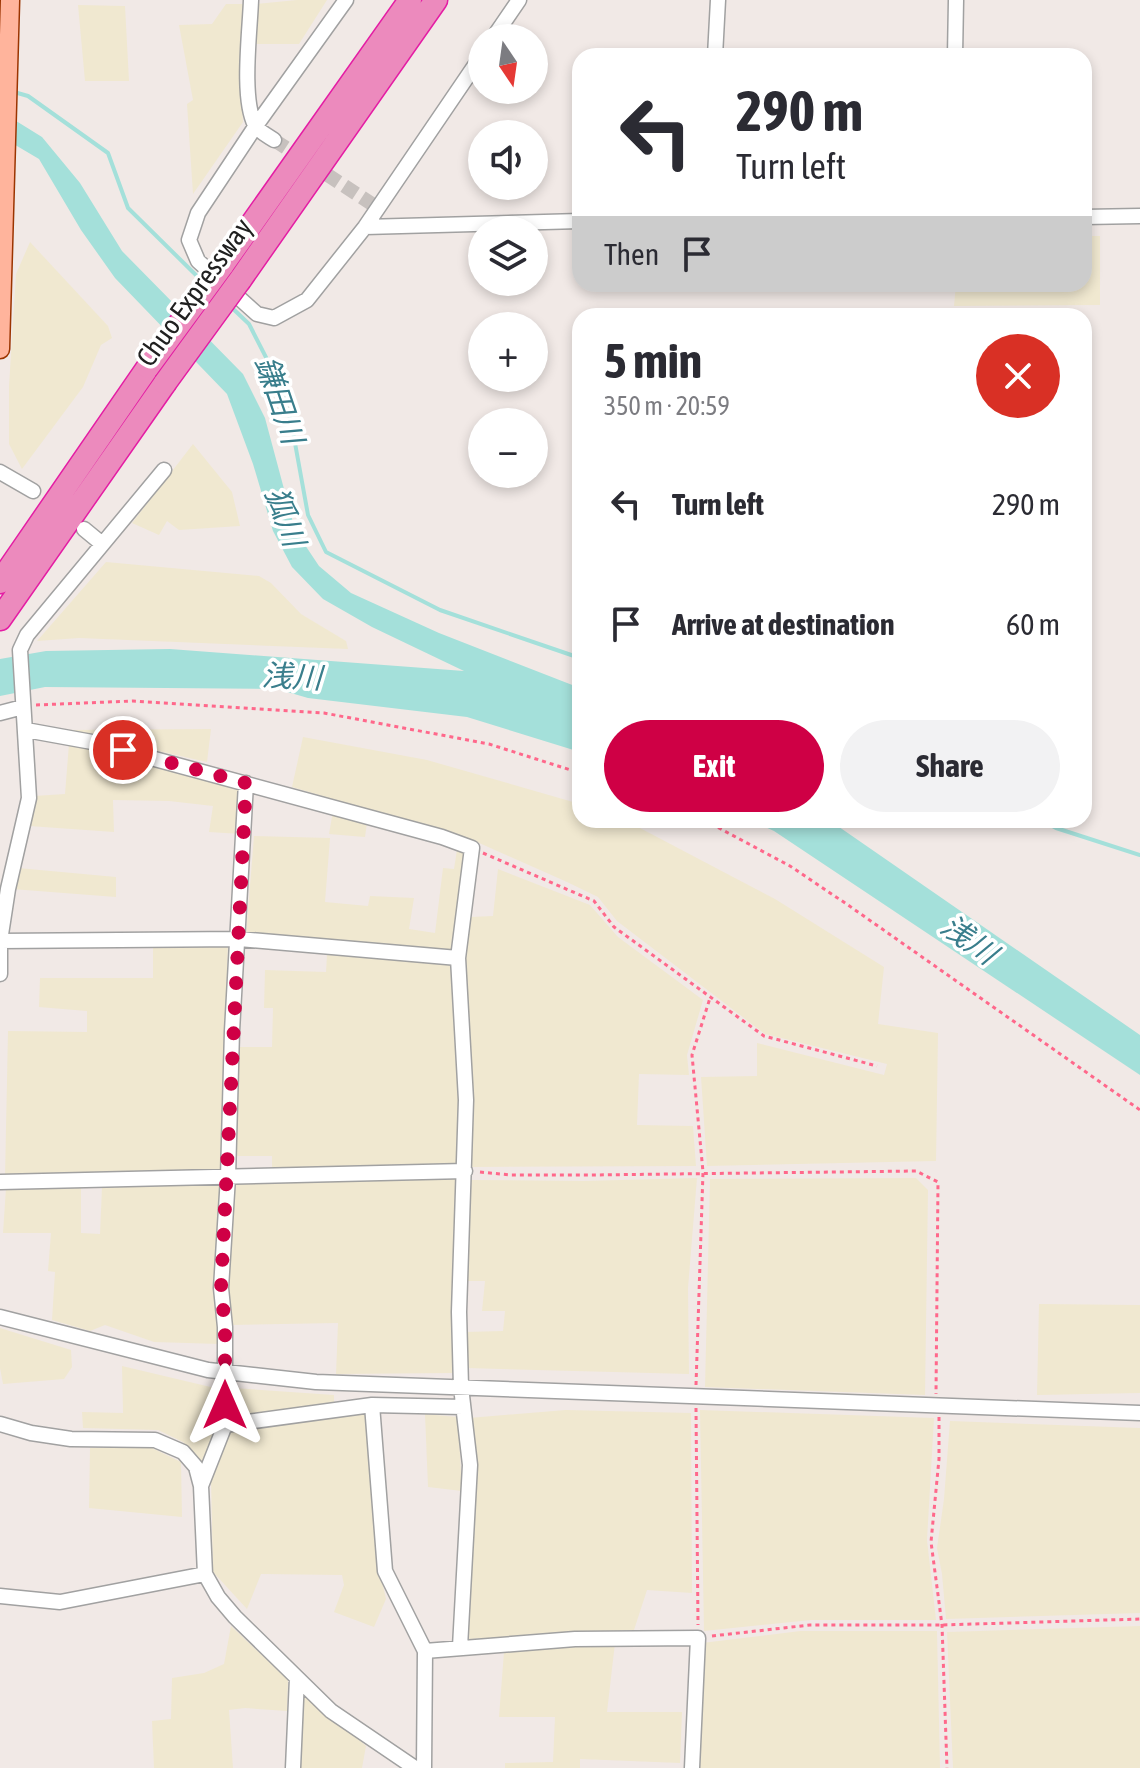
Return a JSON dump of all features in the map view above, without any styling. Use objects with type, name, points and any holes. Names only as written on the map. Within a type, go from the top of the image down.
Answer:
[{"type":"highway","name":"Chuo Expressway","points":[[231,273],[410,0]]},
{"type":"highway","name":"Chuo Expressway","points":[[0,582],[436,0]]},
{"type":"highway","name":"Chuo Expressway","points":[[0,619],[157,375]]},
{"type":"main road","points":[[0,349],[10,0]]},
{"type":"street","points":[[251,0],[247,80],[255,127],[274,140]]},
{"type":"street","points":[[346,0],[198,213],[189,240],[198,261],[257,314],[274,318],[307,300],[365,227],[468,76]]},
{"type":"street","points":[[503,24],[519,0]]},
{"type":"street","points":[[715,48],[718,0]]},
{"type":"street","points":[[955,48],[956,0]]},
{"type":"street","points":[[1092,217],[1140,216]]},
{"type":"street","points":[[365,227],[572,221]]},
{"type":"street","points":[[0,974],[0,941],[8,889],[29,798],[20,650],[27,635],[164,470]]},
{"type":"street","points":[[0,472],[33,491]]},
{"type":"street","points":[[84,529],[101,543]]},
{"type":"street","points":[[0,713],[23,702]]},
{"type":"street","points":[[26,730],[92,742],[442,837],[472,848],[458,958],[466,1100],[459,1312],[461,1387],[470,1465],[460,1647]]},
{"type":"street","points":[[201,1486],[225,1425],[226,1373],[221,1288],[246,783]]},
{"type":"street","points":[[0,941],[239,939],[458,958]]},
{"type":"street","points":[[0,1182],[465,1171]]},
{"type":"street","points":[[0,1317],[226,1373],[316,1382],[1140,1413]]},
{"type":"street","points":[[225,1425],[372,1405],[463,1407]]},
{"type":"street","points":[[372,1405],[385,1571],[425,1651],[424,1768]]},
{"type":"street","points":[[0,1424],[71,1439],[155,1440],[183,1452],[196,1467],[201,1486],[205,1574],[218,1597],[331,1711],[415,1768]]},
{"type":"street","points":[[0,1596],[60,1602],[205,1574]]},
{"type":"street","points":[[425,1651],[575,1639],[698,1638],[692,1768]]},
{"type":"street","points":[[293,1768],[297,1678]]},
{"type":"path","points":[[23,702],[133,701],[324,713],[489,744],[572,770]]},
{"type":"path","points":[[719,828],[790,866],[1140,1110]]},
{"type":"path","points":[[472,848],[594,901],[614,927],[764,1036],[877,1066]]},
{"type":"path","points":[[710,998],[692,1055],[703,1172],[696,1398],[698,1638],[810,1625],[1140,1619]]},
{"type":"path","points":[[465,1171],[511,1175],[916,1171],[938,1182],[936,1406],[939,1459],[931,1542],[942,1625],[947,1768]]},
{"type":"shaded area","points":[[327,0],[299,44],[254,44],[256,4]]},
{"type":"shaded area","points":[[226,4],[244,4],[243,122],[193,194],[187,104],[193,100],[179,25],[212,24]]},
{"type":"shaded area","points":[[78,5],[125,6],[129,81],[85,81]]},
{"type":"shaded area","points":[[1092,236],[1100,236],[1100,305],[954,306],[955,292],[1092,292]]},
{"type":"shaded area","points":[[30,242],[108,326],[112,338],[101,345],[83,387],[22,469],[9,444],[9,386],[16,274]]},
{"type":"shaded area","points":[[193,444],[232,492],[240,526],[179,530],[167,521],[159,535],[132,523]]},
{"type":"shaded area","points":[[106,562],[259,576],[271,583],[301,614],[346,641],[348,649],[79,638],[37,641]]},
{"type":"shaded area","points":[[211,729],[207,762],[65,730]]},
{"type":"shaded area","points":[[303,737],[427,760],[572,802],[572,828],[640,828],[775,899],[884,967],[878,1024],[938,1033],[936,1161],[707,1166],[701,1077],[757,1076],[757,1043],[884,1075],[887,1064],[765,1034],[617,921],[598,897],[567,882],[477,842],[292,787]]},
{"type":"shaded area","points":[[69,744],[242,787],[241,834],[209,832],[213,806],[169,801],[113,800],[114,832],[29,826],[34,796],[65,794]]},
{"type":"shaded area","points":[[333,811],[367,823],[365,837],[329,834]]},
{"type":"shaded area","points":[[254,836],[330,838],[325,902],[368,906],[370,896],[414,898],[409,929],[435,933],[443,868],[454,869],[457,850],[468,852],[454,954],[246,935]]},
{"type":"shaded area","points":[[18,868],[116,877],[116,897],[12,889]]},
{"type":"shaded area","points":[[498,869],[590,905],[618,937],[703,1000],[687,1055],[689,1075],[639,1074],[637,1125],[693,1126],[696,1166],[470,1167],[465,961],[471,917],[493,916]]},
{"type":"shaded area","points":[[153,943],[228,944],[220,1172],[5,1177],[8,1031],[87,1032],[87,1011],[39,1007],[40,978],[153,978]]},
{"type":"shaded area","points":[[327,955],[454,962],[459,1083],[456,1166],[272,1170],[272,1156],[236,1156],[237,1047],[272,1047],[273,1008],[264,1008],[265,970],[326,972]]},
{"type":"shaded area","points":[[460,1176],[455,1373],[336,1374],[338,1323],[230,1325],[227,1283],[234,1182]]},
{"type":"shaded area","points":[[697,1178],[688,1288],[689,1374],[466,1368],[465,1332],[503,1331],[505,1311],[482,1311],[485,1281],[467,1281],[470,1180]]},
{"type":"shaded area","points":[[916,1178],[928,1190],[925,1395],[705,1387],[710,1179]]},
{"type":"shaded area","points":[[222,1182],[220,1344],[154,1342],[105,1325],[90,1331],[52,1320],[55,1272],[48,1271],[51,1233],[3,1233],[6,1188],[81,1188],[81,1233],[100,1234],[102,1187]]},
{"type":"shaded area","points":[[1039,1304],[1140,1305],[1140,1393],[1037,1395]]},
{"type":"shaded area","points":[[0,1328],[71,1350],[72,1367],[64,1379],[3,1384]]},
{"type":"shaded area","points":[[122,1366],[219,1389],[221,1418],[203,1464],[183,1442],[158,1430],[83,1428],[82,1412],[123,1413]]},
{"type":"shaded area","points":[[234,1388],[334,1395],[334,1405],[232,1417]]},
{"type":"shaded area","points":[[566,1410],[691,1413],[692,1593],[647,1590],[634,1630],[469,1639],[469,1418]]},
{"type":"shaded area","points":[[700,1410],[934,1418],[927,1540],[936,1620],[811,1620],[704,1631]]},
{"type":"shaded area","points":[[365,1414],[379,1568],[386,1599],[374,1627],[334,1612],[344,1585],[342,1575],[261,1574],[247,1609],[213,1572],[211,1480],[230,1429],[280,1421]]},
{"type":"shaded area","points":[[425,1414],[458,1417],[462,1491],[428,1487]]},
{"type":"shaded area","points":[[950,1421],[1140,1428],[1140,1613],[946,1619],[937,1548]]},
{"type":"shaded area","points":[[150,1447],[181,1462],[182,1517],[89,1508],[90,1448]]},
{"type":"shaded area","points":[[231,1626],[288,1680],[287,1711],[229,1710],[233,1768],[154,1768],[152,1721],[171,1719],[172,1678],[204,1673],[224,1664]]},
{"type":"shaded area","points":[[1140,1626],[1140,1768],[953,1768],[947,1632]]},
{"type":"shaded area","points":[[800,1631],[937,1631],[940,1768],[692,1768],[702,1643]]},
{"type":"shaded area","points":[[615,1643],[607,1712],[682,1712],[680,1763],[580,1759],[580,1768],[505,1768],[505,1763],[553,1762],[555,1717],[499,1717],[504,1652]]},
{"type":"shaded area","points":[[306,1692],[366,1746],[362,1768],[298,1768],[300,1696]]},
{"type":"water","points":[[0,111],[42,137],[80,183],[122,251],[243,374],[265,418],[295,530],[319,566],[351,593],[439,633],[572,685],[572,750],[467,717],[308,698],[277,689],[45,687],[0,696],[0,659],[46,651],[170,649],[464,671],[372,627],[323,599],[292,567],[273,531],[227,394],[115,278],[81,230],[39,159],[0,136]]},
{"type":"water","name":"浅川","points":[[767,828],[841,828],[1140,1035],[1140,1075]]},
{"type":"waterway","name":"鎌田川","points":[[14,92],[28,96],[108,153],[128,208],[202,281]]},
{"type":"waterway","name":"鎌田川","points":[[229,305],[249,324],[275,375],[291,421],[308,515],[326,552],[440,610],[572,655]]},
{"type":"waterway","name":"鎌田川","points":[[1056,828],[1140,855]]},
{"type":"tunnel","points":[[274,140],[378,208]]},
{"type":"route","points":[[123,750],[246,783],[221,1288],[225,1327],[225,1405]]},
{"type":"water label","name":"狐川","points":[[285,517]]}]
